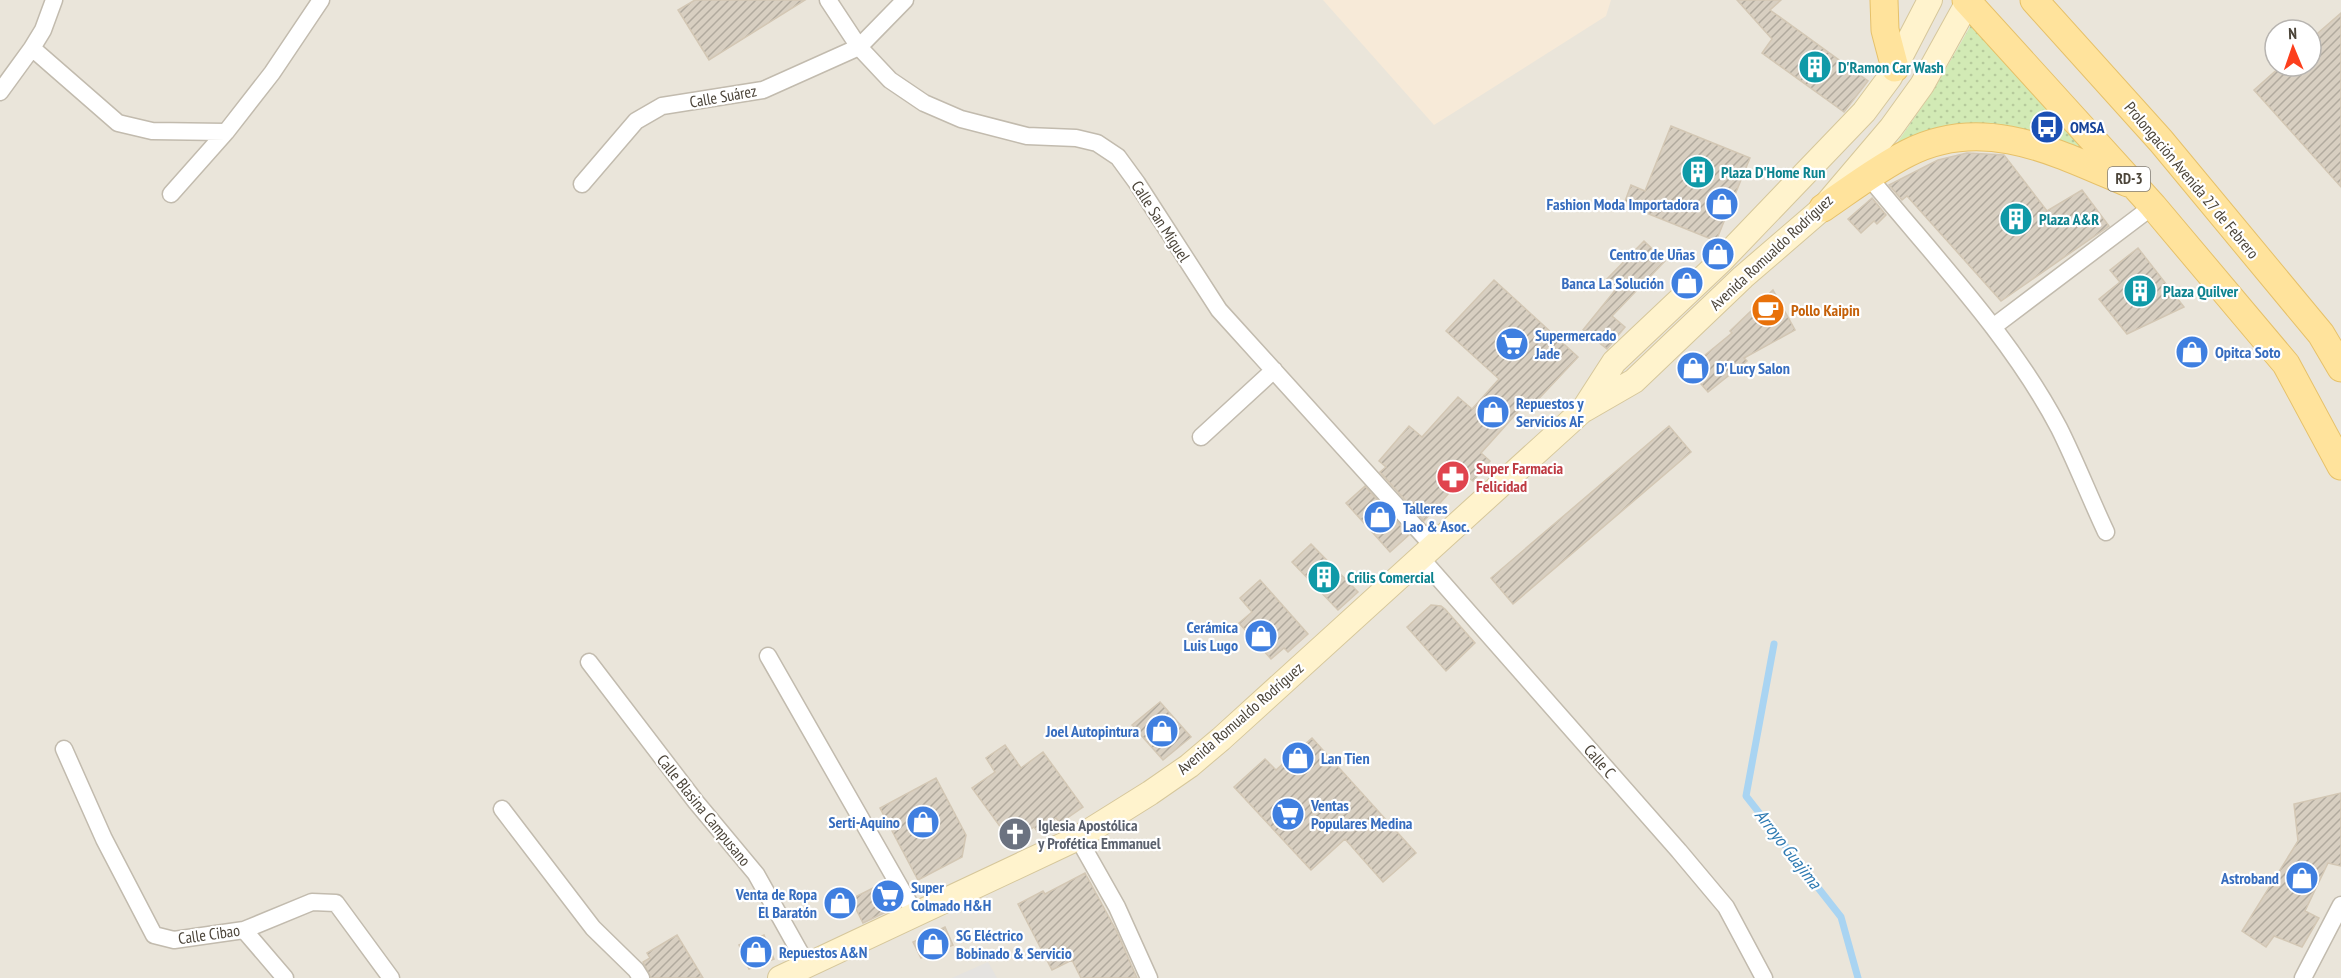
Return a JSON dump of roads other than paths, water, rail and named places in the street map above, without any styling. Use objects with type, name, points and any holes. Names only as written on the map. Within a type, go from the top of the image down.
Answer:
[{"type":"main road","points":[[1884,0],[1885,30],[1895,68]]},
{"type":"main road","name":"Avenida Romualdo Rodríguez","points":[[1582,411],[1614,362],[1722,260],[1864,112],[1895,68],[1930,0]]},
{"type":"main road","name":"Prolongación Avenida 27 de Febrero","points":[[2034,0],[2161,141],[2306,315],[2321,334],[2341,368]]},
{"type":"main road","points":[[2046,0],[2066,36]]},
{"type":"main road","name":"Avenida Romualdo Rodríguez","points":[[780,978],[1078,838],[1150,793],[1221,739],[1582,411],[1634,381],[1743,277],[1823,208],[1891,128],[1922,85],[1968,1]]},
{"type":"main road","name":"RD-3","points":[[1968,1],[2153,206],[2286,364],[2341,466]]},
{"type":"main road","points":[[1823,208],[1868,176],[1910,152],[1932,144],[1982,136],[2020,140],[2045,148],[2135,186]]},
{"type":"street","points":[[0,93],[43,30],[51,7],[38,0]]},
{"type":"street","points":[[171,194],[226,132],[272,73],[321,0]]},
{"type":"street","name":"Calle San Miguel","points":[[828,0],[859,47],[890,80],[924,103],[961,119],[1027,136],[1076,138],[1097,143],[1118,157],[1219,310],[1274,370],[1426,551]]},
{"type":"street","name":"Calle Suárez","points":[[582,184],[636,121],[662,106],[763,90],[859,47],[905,0]]},
{"type":"street","points":[[32,48],[118,123],[152,131],[226,132]]},
{"type":"street","points":[[1868,176],[1993,327],[2059,428],[2106,532]]},
{"type":"street","points":[[1993,327],[2153,206]]},
{"type":"street","points":[[1200,437],[1274,370]]},
{"type":"street","name":"Calle C","points":[[1426,551],[1726,907],[1764,978]]},
{"type":"street","points":[[768,656],[916,915]]},
{"type":"street","name":"Calle Blasina Campusano","points":[[589,662],[696,802],[756,874],[807,965]]},
{"type":"street","name":"Calle Cibao","points":[[64,749],[104,839],[154,935],[174,940],[244,930],[312,902],[336,903],[391,978]]},
{"type":"street","points":[[502,809],[592,928],[641,978]]},
{"type":"street","points":[[1078,838],[1117,907],[1149,978]]},
{"type":"street","points":[[2303,978],[2341,905]]},
{"type":"street","points":[[244,930],[285,978]]},
{"type":"waterway","name":"Arroyo Guajima","points":[[1774,644],[1746,796],[1841,917],[1858,978]]},
{"type":"place","name":"D'Ramon Car Wash","points":[[1815,67]]},
{"type":"place","name":"OMSA","points":[[2047,127]]},
{"type":"place","name":"Plaza D'Home Run","points":[[1698,172]]},
{"type":"place","name":"Fashion Moda Importadora","points":[[1722,204]]},
{"type":"place","name":"Plaza A&R","points":[[2016,219]]},
{"type":"place","name":"Centro de Uñas","points":[[1718,254]]},
{"type":"place","name":"Banca La Solución","points":[[1687,283]]},
{"type":"place","name":"Plaza Quilver","points":[[2140,291]]},
{"type":"place","name":"Pollo Kaipin","points":[[1768,310]]},
{"type":"place","name":"Supermercado Jade","points":[[1512,344]]},
{"type":"place","name":"Opitca Soto","points":[[2192,352]]},
{"type":"place","name":"D' Lucy Salon","points":[[1693,368]]},
{"type":"place","name":"Repuestos y Servicios AF","points":[[1493,412]]},
{"type":"place","name":"Super Farmacia Felicidad","points":[[1453,477]]},
{"type":"place","name":"Talleres Lao & Asoc.","points":[[1380,517]]},
{"type":"place","name":"Crilis Comercial","points":[[1324,577]]},
{"type":"place","name":"Cerámica Luis Lugo","points":[[1261,636]]},
{"type":"place","name":"Joel Autopintura","points":[[1162,731]]},
{"type":"place","name":"Lan Tien","points":[[1298,758]]},
{"type":"place","name":"Ventas Populares Medina","points":[[1288,814]]},
{"type":"place","name":"Serti-Aquino","points":[[923,822]]},
{"type":"place","name":"Iglesia Apostólica y Profética Emmanuel","points":[[1015,834]]},
{"type":"place","name":"Astroband","points":[[2302,878]]},
{"type":"place","name":"Super Colmado H&H","points":[[888,896]]},
{"type":"place","name":"Venta de Ropa El Baratón","points":[[840,903]]},
{"type":"place","name":"SG Eléctrico Bobinado & Servicio","points":[[933,944]]},
{"type":"place","name":"Repuestos A&N","points":[[756,952]]}]
